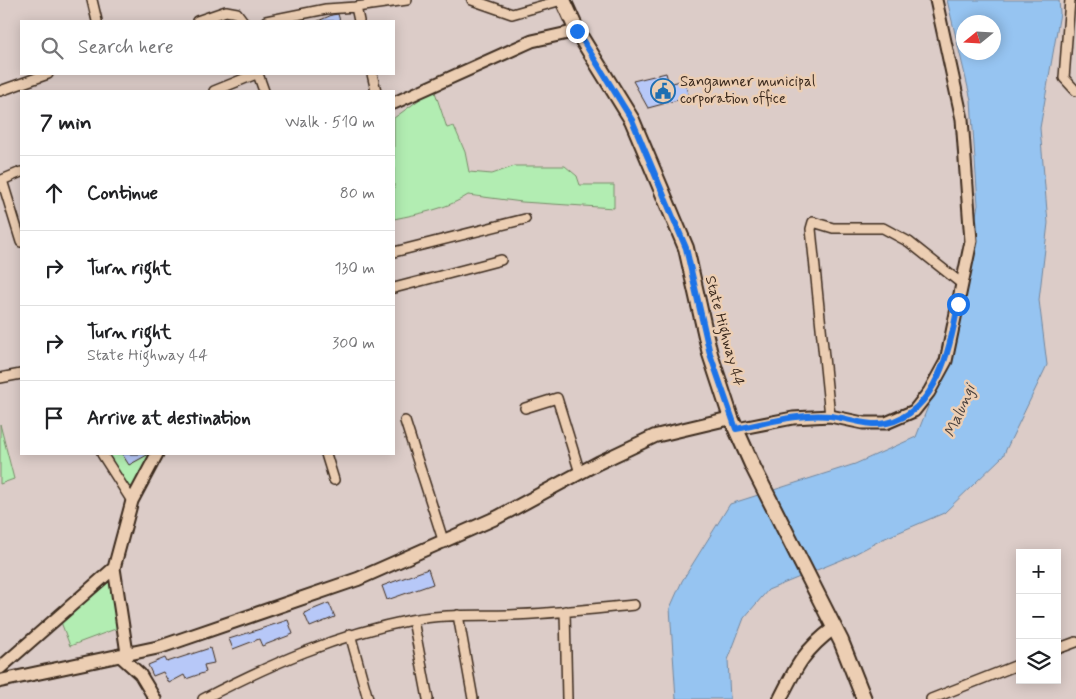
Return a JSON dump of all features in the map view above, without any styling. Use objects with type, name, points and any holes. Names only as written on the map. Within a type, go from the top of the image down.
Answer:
[{"type":"main road","name":"State Highway 44","points":[[562,0],[577,31],[632,120],[686,248],[710,354],[734,423],[752,467],[831,624],[864,699]]},
{"type":"main road","points":[[0,682],[160,647],[358,579],[498,517],[580,473],[655,436],[734,423]]},
{"type":"main road","points":[[780,699],[797,665],[813,643],[831,624]]},
{"type":"street","points":[[92,0],[97,20]]},
{"type":"street","points":[[356,7],[366,0]]},
{"type":"street","points":[[269,20],[325,4],[356,7],[407,0]]},
{"type":"street","points":[[472,0],[512,14],[562,0]]},
{"type":"street","points":[[734,423],[830,416],[863,423],[886,424],[914,410],[929,392],[946,361],[971,241],[962,119],[936,0]]},
{"type":"street","points":[[1070,0],[1064,78],[1076,91]]},
{"type":"street","points":[[356,7],[359,20]]},
{"type":"street","points":[[200,20],[226,11],[237,13],[242,20]]},
{"type":"street","points":[[395,102],[532,42],[577,31]]},
{"type":"street","points":[[0,91],[45,75]]},
{"type":"street","points":[[217,90],[254,75]]},
{"type":"street","points":[[257,75],[264,90]]},
{"type":"street","points":[[372,75],[376,90]]},
{"type":"street","points":[[20,172],[2,180],[20,239]]},
{"type":"street","points":[[395,252],[525,219]]},
{"type":"street","points":[[830,416],[811,229],[813,222],[832,228],[883,228],[909,242],[962,284]]},
{"type":"street","points":[[395,288],[501,260]]},
{"type":"street","points":[[0,378],[20,374]]},
{"type":"street","points":[[525,408],[557,398],[580,473]]},
{"type":"street","points":[[405,421],[444,542]]},
{"type":"street","points":[[103,455],[132,501]]},
{"type":"street","points":[[155,699],[140,674],[123,654],[114,568],[132,501],[156,455]]},
{"type":"street","points":[[326,455],[334,480]]},
{"type":"street","points":[[0,668],[47,624],[114,568]]},
{"type":"street","points":[[203,699],[252,674],[350,634],[413,620],[458,616],[565,612],[634,605]]},
{"type":"street","points":[[565,612],[567,699]]},
{"type":"street","points":[[458,616],[473,699]]},
{"type":"street","points":[[413,620],[428,699]]},
{"type":"street","points":[[350,634],[368,699]]},
{"type":"street","points":[[1061,648],[1076,642]]},
{"type":"street","points":[[931,699],[1016,666]]},
{"type":"green space","points":[[434,89],[447,128],[454,126],[465,152],[469,172],[492,174],[515,166],[565,166],[577,176],[580,185],[614,185],[614,208],[522,202],[468,195],[442,207],[395,219],[395,117]]},
{"type":"green space","points":[[0,424],[14,479],[0,484]]},
{"type":"green space","points":[[108,455],[152,455],[137,485],[125,488]]},
{"type":"green space","points":[[115,577],[118,628],[70,646],[61,622]]},
{"type":"water","name":"Malungi","points":[[947,0],[1059,0],[1060,13],[1040,128],[1048,223],[1039,300],[1047,365],[1003,456],[944,513],[883,539],[851,556],[768,590],[744,618],[728,660],[730,699],[676,699],[670,608],[682,581],[730,504],[855,464],[916,437],[949,353],[978,205],[971,100],[961,60],[1001,60],[1001,15],[956,15],[956,38]]},
{"type":"building","points":[[338,14],[340,20],[320,20]]},
{"type":"building","name":"Sangamner municipal corporation office","points":[[666,73],[669,84],[684,80],[689,97],[648,108],[633,81]]},
{"type":"building","points":[[123,455],[147,455],[129,465]]},
{"type":"building","points":[[428,569],[433,584],[387,600],[382,586]]},
{"type":"building","points":[[329,603],[335,617],[310,627],[304,613]]},
{"type":"building","points":[[288,620],[293,634],[262,646],[259,639],[233,649],[229,639]]},
{"type":"building","points":[[210,648],[214,663],[204,665],[206,672],[186,679],[184,675],[169,683],[163,672],[153,676],[148,665],[165,658],[167,662]]},
{"type":"place","name":"Sangamner municipal corporation office","points":[[663,91]]},
{"type":"route","points":[[577,31],[632,120],[686,248],[710,354],[736,429],[793,418],[830,416],[863,423],[886,424],[902,417],[914,410],[929,392],[946,361],[958,304]]}]
